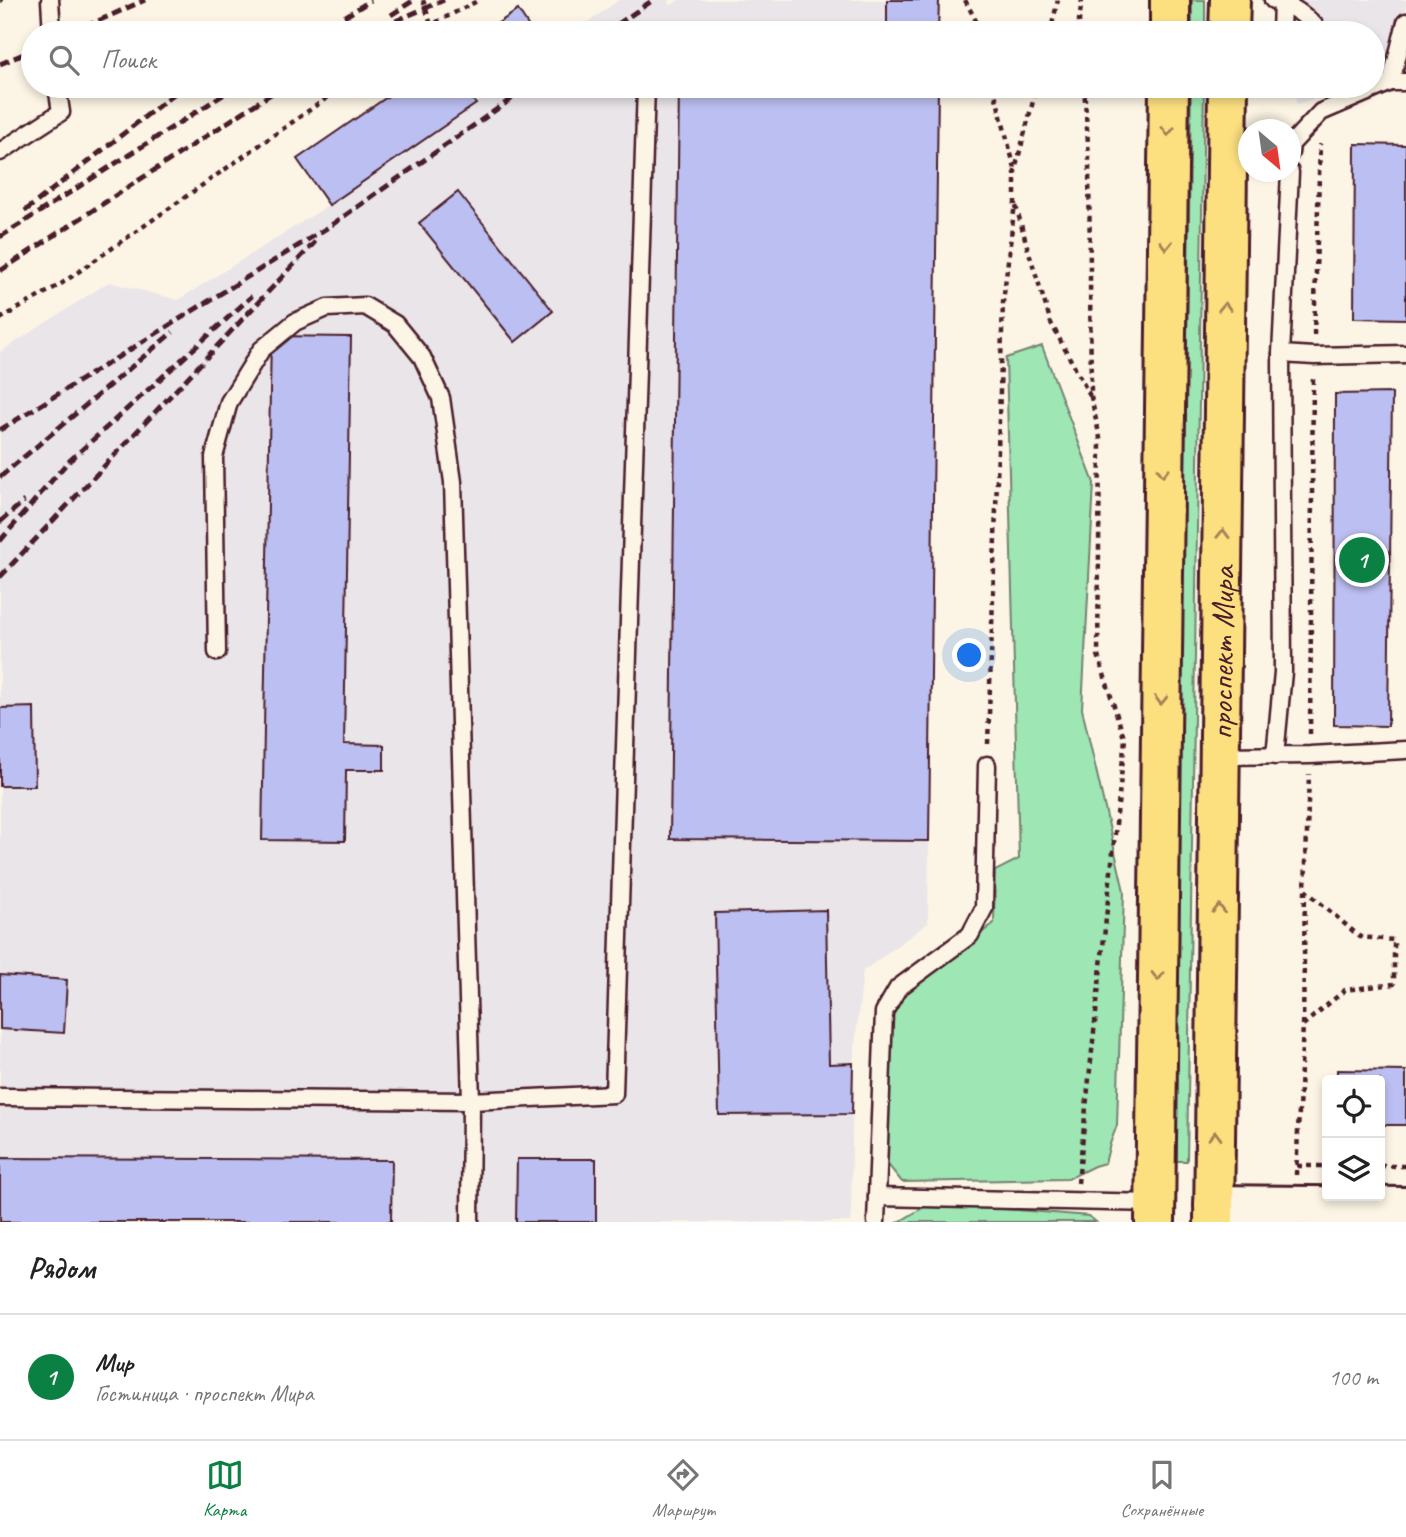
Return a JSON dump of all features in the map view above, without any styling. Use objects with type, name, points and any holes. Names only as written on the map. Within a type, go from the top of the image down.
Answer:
[{"type":"main road","points":[[1170,0],[1170,21]]},
{"type":"main road","points":[[1229,21],[1230,0]]},
{"type":"main road","name":"проспект Мира","points":[[1155,1212],[1168,98]]},
{"type":"main road","name":"проспект Мира","points":[[1214,1213],[1228,98]]},
{"type":"main road","points":[[1155,1212],[1214,1213]]},
{"type":"street","points":[[1214,1213],[1406,1208]]},
{"type":"lane","points":[[50,0],[51,21]]},
{"type":"lane","points":[[1279,1],[1280,21]]},
{"type":"lane","points":[[1279,1],[1311,21]]},
{"type":"lane","points":[[1399,82],[1406,22]]},
{"type":"lane","points":[[0,152],[61,112],[59,98]]},
{"type":"lane","points":[[0,1097],[471,1101],[614,1094],[646,98]]},
{"type":"lane","points":[[1301,133],[1321,112],[1341,98]]},
{"type":"lane","points":[[1275,756],[1283,672],[1281,355],[1290,182]]},
{"type":"lane","points":[[217,652],[214,457],[229,402],[261,351],[295,322],[327,308],[365,306],[395,324],[422,358],[441,398],[453,482],[471,1101],[470,1222]]},
{"type":"lane","points":[[1281,355],[1406,354]]},
{"type":"lane","points":[[1221,756],[1406,750]]},
{"type":"lane","points":[[876,1222],[884,1012],[898,988],[970,935],[984,908],[987,765]]},
{"type":"lane","points":[[877,1197],[1155,1212]]},
{"type":"path","points":[[423,0],[430,21]]},
{"type":"path","points":[[439,21],[479,0]]},
{"type":"path","points":[[965,0],[976,21]]},
{"type":"path","points":[[1053,21],[1058,0]]},
{"type":"path","points":[[1079,21],[1082,0]]},
{"type":"path","points":[[0,319],[61,284],[327,98]]},
{"type":"path","points":[[987,765],[1003,302],[1015,203],[1015,170],[996,98]]},
{"type":"path","points":[[1015,170],[1034,98]]},
{"type":"path","points":[[1085,98],[1089,157],[1091,397],[1100,438],[1098,655],[1125,741]]},
{"type":"path","points":[[1310,743],[1314,356],[1321,112]]},
{"type":"path","points":[[1015,203],[1051,323],[1091,397]]},
{"type":"path","points":[[1077,1185],[1125,741],[1125,714]]},
{"type":"path","points":[[1296,1181],[1310,764]]},
{"type":"path","points":[[1303,1025],[1345,990],[1394,984],[1394,940],[1360,937],[1305,890]]},
{"type":"path","points":[[1296,1166],[1322,1166]]},
{"type":"path","points":[[1385,1166],[1406,1166]]},
{"type":"shaded area","points":[[619,0],[668,0],[671,5],[679,0],[939,0],[938,21],[590,21]]},
{"type":"shaded area","points":[[1293,0],[1406,0],[1406,48],[1385,51],[1385,21],[1294,21]]},
{"type":"shaded area","points":[[485,98],[938,98],[928,923],[863,971],[853,1063],[851,1222],[0,1222],[0,352],[109,282],[178,300],[329,205]]},
{"type":"shaded area","points":[[1296,98],[1318,98],[1296,104]]},
{"type":"green space","points":[[1192,0],[1205,0],[1205,21],[1192,21]]},
{"type":"green space","points":[[1191,98],[1204,98],[1187,1161],[1174,1161]]},
{"type":"green space","points":[[1042,346],[1094,483],[1082,709],[1124,891],[1117,1125],[1105,1163],[1068,1179],[902,1182],[885,1161],[892,1005],[994,923],[995,871],[1019,859],[1006,358]]},
{"type":"green space","points":[[931,1203],[1089,1216],[1096,1222],[899,1222]]},
{"type":"building","points":[[887,0],[939,0],[938,21],[887,21]]},
{"type":"building","points":[[518,10],[525,21],[501,21]]},
{"type":"building","points":[[386,98],[472,98],[476,104],[329,205],[297,159]]},
{"type":"building","points":[[679,98],[938,98],[929,841],[670,839]]},
{"type":"building","points":[[1355,144],[1406,145],[1406,319],[1354,318]]},
{"type":"building","points":[[458,192],[553,311],[515,342],[419,223]]},
{"type":"building","points":[[271,336],[351,337],[344,744],[384,745],[384,770],[346,770],[345,841],[262,840]]},
{"type":"building","points":[[1392,393],[1388,726],[1334,725],[1335,394]]},
{"type":"building","points":[[34,707],[35,786],[0,786],[0,708]]},
{"type":"building","points":[[826,910],[829,1064],[853,1063],[852,1114],[719,1115],[715,913]]},
{"type":"building","points":[[0,975],[67,980],[64,1033],[0,1029]]},
{"type":"building","points":[[1337,1070],[1406,1071],[1406,1125],[1385,1125],[1385,1075],[1337,1075]]},
{"type":"building","points":[[0,1158],[392,1160],[391,1222],[0,1222]]},
{"type":"building","points":[[517,1159],[596,1159],[596,1222],[516,1222]]},
{"type":"railway","points":[[98,21],[145,0]]},
{"type":"railway","points":[[338,21],[371,0]]},
{"type":"railway","points":[[391,15],[414,0]]},
{"type":"railway","points":[[396,21],[444,0]]},
{"type":"railway","points":[[622,21],[653,0]]},
{"type":"railway","points":[[0,64],[21,55]]},
{"type":"railway","points":[[25,211],[169,98]]},
{"type":"railway","points":[[0,237],[218,98]]},
{"type":"railway","points":[[0,271],[265,98]]},
{"type":"railway","points":[[0,430],[330,226],[513,98]]},
{"type":"railway","points":[[0,577],[316,241]]},
{"type":"railway","points":[[0,541],[66,464],[252,296]]},
{"type":"railway","points":[[0,477],[173,332]]},
{"type":"railway","points":[[0,522],[24,501]]},
{"type":"place","name":"Мир","points":[[1362,560]]}]
